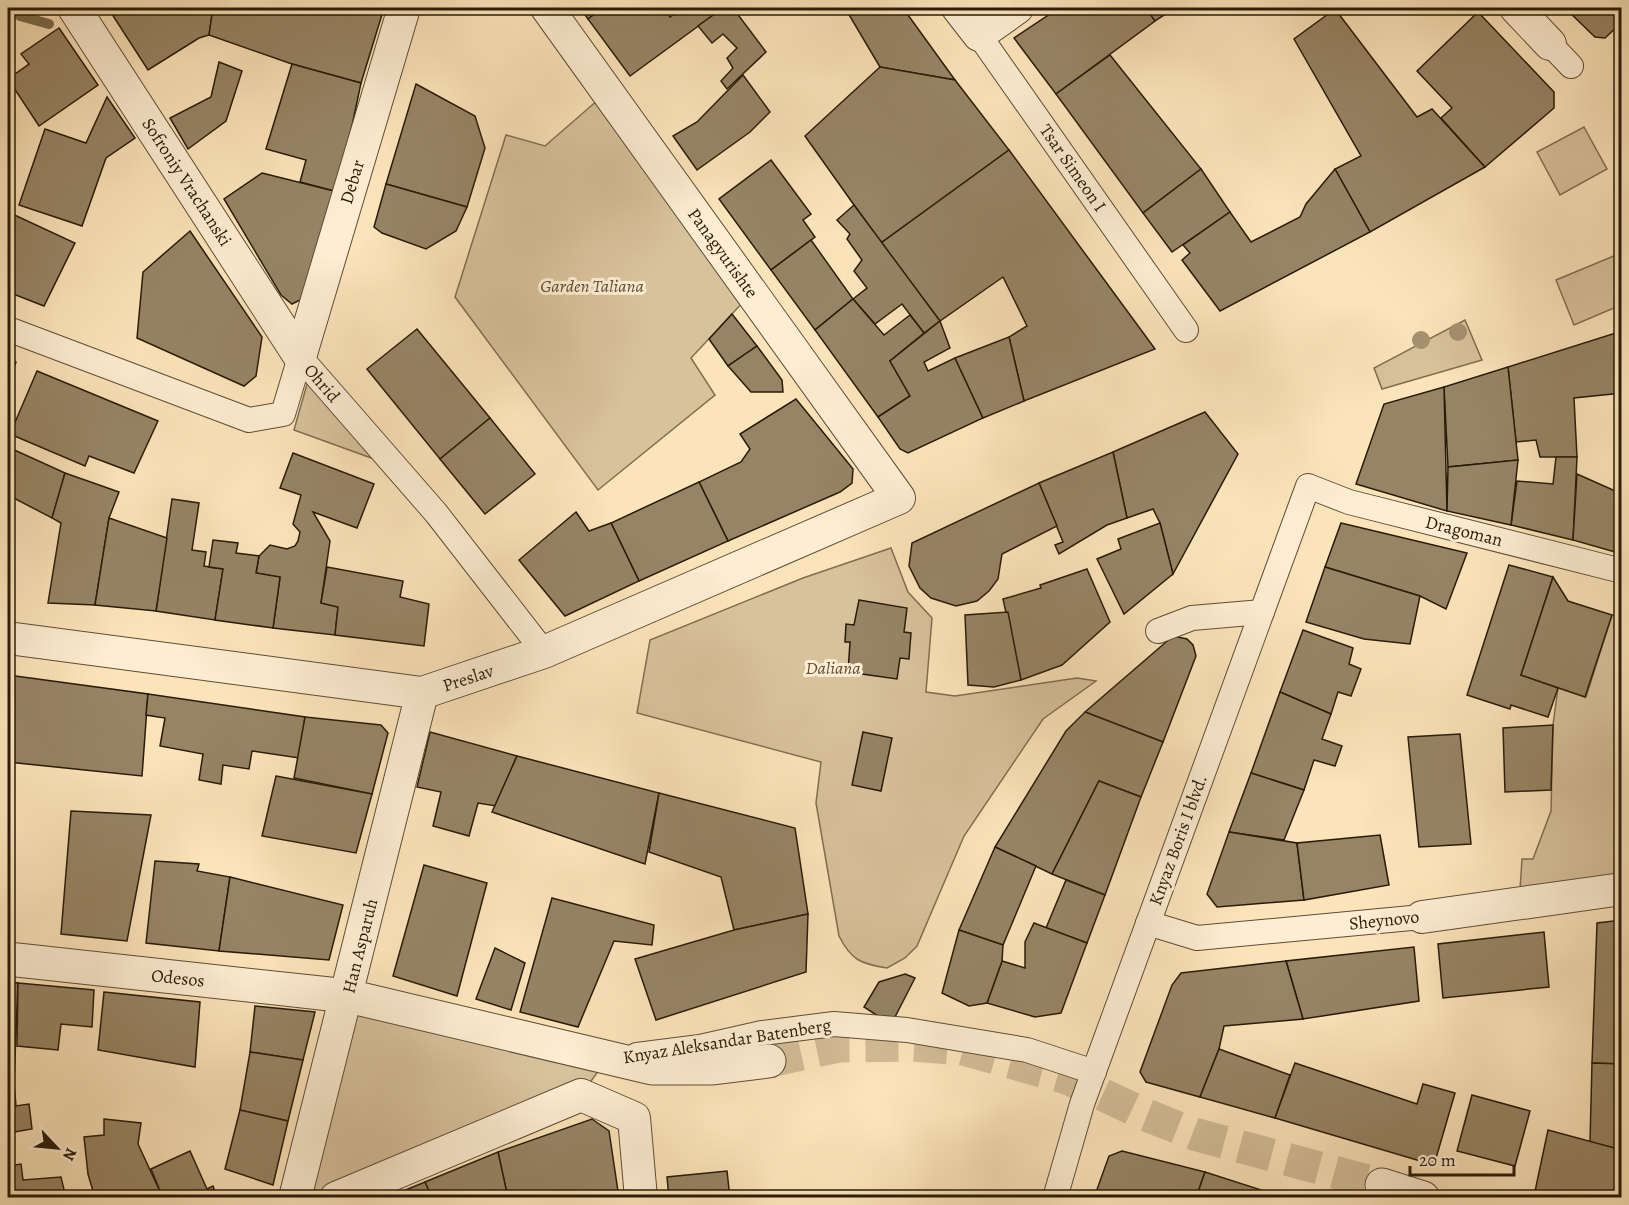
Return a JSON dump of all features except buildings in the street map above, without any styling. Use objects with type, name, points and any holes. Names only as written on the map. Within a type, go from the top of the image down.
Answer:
[{"type":"street","name":"Sofroniy Vrachanski","points":[[74,8],[300,357]]},
{"type":"street","name":"Debar","points":[[300,357],[404,8]]},
{"type":"street","name":"Panagyurishte","points":[[547,8],[899,498]]},
{"type":"street","name":"Tsar Simeon I","points":[[958,8],[1186,330]]},
{"type":"street","points":[[979,35],[1017,8]]},
{"type":"street","points":[[1516,8],[1571,66]]},
{"type":"street","name":"Ohrid","points":[[8,329],[249,420],[283,414],[300,357]]},
{"type":"street","name":"Ohrid","points":[[300,357],[436,513],[544,652]]},
{"type":"street","name":"Dragoman","points":[[1308,486],[1349,502],[1622,571]]},
{"type":"street","name":"Knyaz Boris I blvd.","points":[[1054,1197],[1094,1072],[1308,486]]},
{"type":"street","name":"Preslav","points":[[8,638],[422,693],[544,652],[899,498]]},
{"type":"street","points":[[1158,631],[1192,618],[1262,612]]},
{"type":"street","name":"Han Asparuh","points":[[295,1197],[348,996],[422,693]]},
{"type":"street","name":"Sheynovo","points":[[1148,923],[1197,938],[1422,917],[1622,889]]},
{"type":"street","name":"Odesos","points":[[8,959],[348,996]]},
{"type":"street","name":"Knyaz Aleksandar Batenberg","points":[[348,996],[607,1059],[662,1068],[713,1068],[770,1061]]},
{"type":"street","name":"Knyaz Aleksandar Batenberg","points":[[607,1059],[700,1047],[762,1033],[834,1024],[907,1030],[1028,1050],[1094,1072]]},
{"type":"street","points":[[336,1197],[581,1095],[634,1118],[641,1197]]},
{"type":"street","points":[[1382,1185],[1423,1197]]},
{"type":"green space","name":"Garden Taliana","points":[[599,99],[746,299],[691,358],[715,395],[598,490],[455,297],[506,135],[545,146]]},
{"type":"green space","points":[[1584,127],[1607,169],[1560,195],[1537,152]]},
{"type":"green space","points":[[1621,253],[1621,305],[1574,325],[1556,280]]},
{"type":"green space","points":[[1465,320],[1482,360],[1382,389],[1374,368]]},
{"type":"green space","points":[[311,370],[396,467],[294,430]]},
{"type":"green space","name":"Daliana","points":[[891,548],[908,592],[932,618],[926,692],[955,696],[1077,678],[1096,681],[1043,719],[964,836],[917,946],[905,958],[887,968],[858,960],[848,951],[839,936],[816,803],[821,762],[637,713],[650,640],[803,578]]},
{"type":"green space","points":[[1612,615],[1621,615],[1621,889],[1519,905],[1522,859],[1533,859],[1551,811],[1553,725],[1558,688],[1586,697]]},
{"type":"green space","points":[[348,996],[607,1059],[581,1095],[336,1197],[295,1198]]},
{"type":"waterway","points":[[20,16],[49,24]]},
{"type":"tunnel","points":[[769,1061],[839,1046],[910,1045],[963,1049],[1067,1078],[1146,1115],[1194,1134],[1382,1185]]}]
